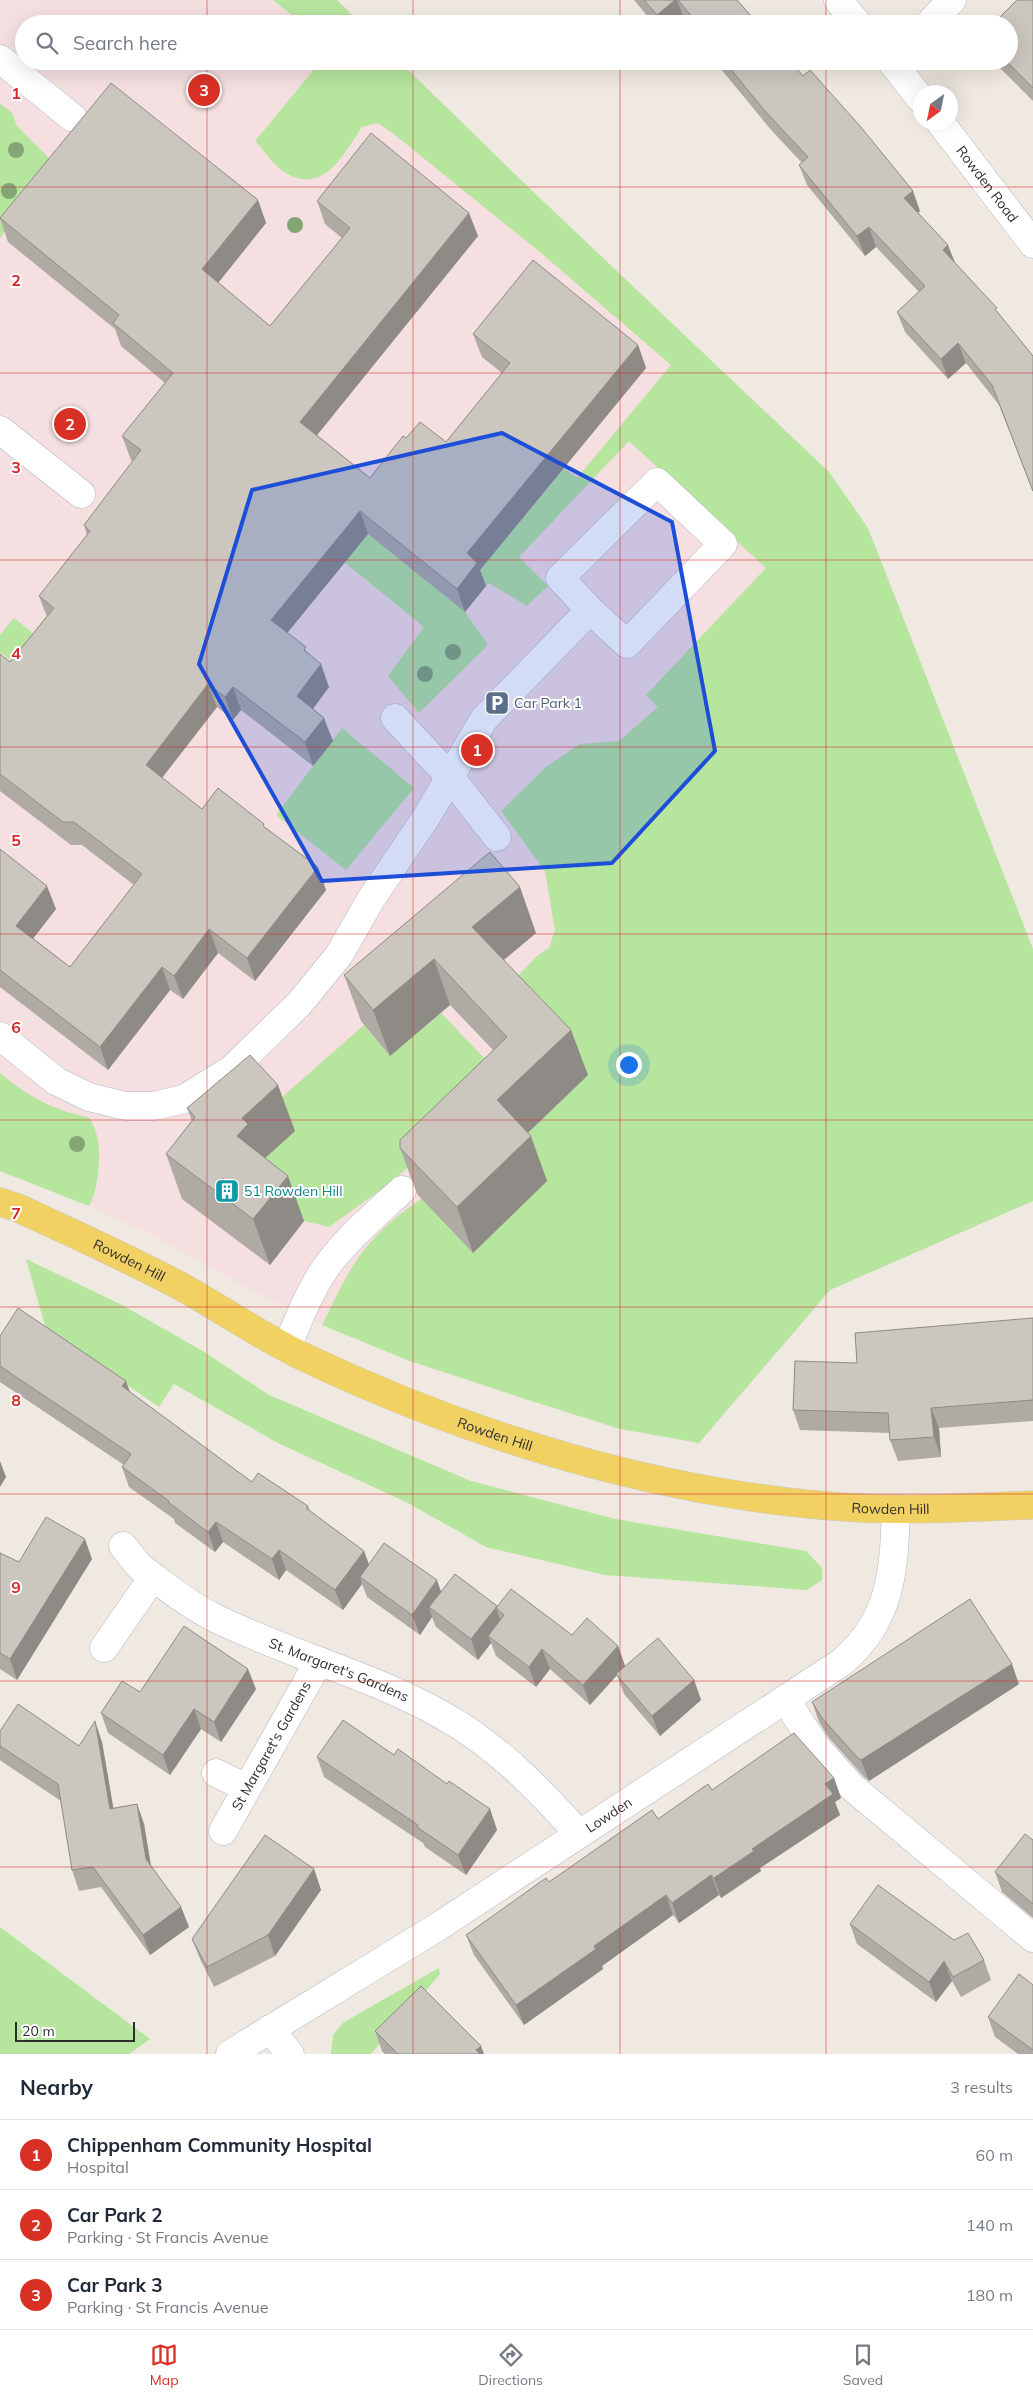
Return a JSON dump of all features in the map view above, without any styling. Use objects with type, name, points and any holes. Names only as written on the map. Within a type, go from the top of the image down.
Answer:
[{"type":"main road","name":"Rowden Hill","points":[[0,1202],[16,1207],[110,1250],[287,1347],[335,1371],[438,1413],[575,1458],[660,1479],[809,1504],[896,1509],[1033,1505]]},
{"type":"street","points":[[838,0],[850,15]]},
{"type":"street","points":[[938,15],[952,0]]},
{"type":"street","points":[[0,59],[73,118]]},
{"type":"street","points":[[898,70],[913,89]]},
{"type":"street","name":"Rowden Road","points":[[946,130],[1033,244]]},
{"type":"street","points":[[0,430],[81,494]]},
{"type":"street","points":[[657,482],[723,544],[627,644],[590,610],[560,578],[657,482]]},
{"type":"street","points":[[0,1036],[56,1081],[89,1097],[125,1106],[154,1106],[184,1099],[232,1069],[317,984],[339,955],[371,899],[427,816],[484,719],[590,610]]},
{"type":"street","points":[[395,718],[450,778],[498,837]]},
{"type":"street","points":[[287,1347],[306,1303],[332,1259],[350,1238],[402,1190]]},
{"type":"street","name":"Lowden","points":[[230,2054],[436,1928],[842,1662],[864,1641],[872,1629],[886,1599],[892,1579],[896,1509]]},
{"type":"street","name":"St. Margaret's Gardens","points":[[123,1546],[139,1566],[212,1616],[408,1698],[444,1716],[485,1742],[519,1770],[578,1834]]},
{"type":"street","points":[[104,1648],[153,1577]]},
{"type":"street","name":"St Margaret's Gardens","points":[[223,1831],[319,1661]]},
{"type":"street","points":[[785,1699],[817,1748],[852,1788],[1033,1938]]},
{"type":"street","points":[[216,1773],[247,1788]]},
{"type":"street","points":[[270,2028],[290,2054]]},
{"type":"highlighted area","points":[[502,433],[672,522],[715,751],[612,863],[322,881],[199,664],[252,490]]},
{"type":"shaded area","points":[[0,0],[337,0],[352,15],[15,15],[15,70],[408,70],[525,184],[829,472],[868,528],[1033,950],[1033,1201],[830,1290],[699,1443],[620,1429],[406,1360],[315,1322],[234,1281],[151,1234],[89,1206],[0,1171]]},
{"type":"green space","points":[[273,0],[337,0],[352,15],[292,15]]},
{"type":"green space","points":[[314,70],[408,70],[525,184],[829,472],[868,528],[1033,949],[1033,1201],[830,1290],[699,1443],[620,1429],[407,1360],[322,1325],[355,1262],[376,1236],[393,1220],[431,1192],[514,1146],[505,989],[538,955],[549,948],[555,930],[545,871],[501,811],[547,766],[580,744],[619,741],[658,707],[646,695],[766,568],[629,441],[519,557],[548,586],[527,606],[489,583],[486,586],[475,576],[564,468],[577,478],[671,365],[541,253],[378,123],[362,127],[347,150],[329,170],[319,177],[307,179],[294,177],[280,169],[255,141]]},
{"type":"green space","points":[[0,103],[12,113],[17,126],[54,163],[0,238]]},
{"type":"green space","points":[[307,484],[465,612],[488,645],[419,713],[388,676],[424,627],[284,513]]},
{"type":"green space","points":[[45,617],[48,619],[82,716],[0,652],[0,635],[14,618],[33,633]]},
{"type":"green space","points":[[342,728],[414,788],[346,870],[276,815]]},
{"type":"green space","points":[[441,1013],[508,1083],[386,1186],[329,1227],[304,1221],[259,1164],[272,1106],[364,1025],[390,1056]]},
{"type":"green space","points":[[0,1073],[42,1102],[64,1111],[90,1118],[96,1132],[99,1161],[95,1191],[89,1206],[0,1171]]},
{"type":"green space","points":[[26,1259],[122,1305],[206,1353],[269,1395],[471,1481],[615,1519],[806,1551],[822,1568],[822,1580],[807,1590],[605,1575],[486,1547],[408,1503],[278,1443],[174,1384],[159,1407],[46,1329]]},
{"type":"green space","points":[[0,1927],[150,2039],[129,2054],[0,2054]]},
{"type":"green space","points":[[439,1968],[440,1974],[371,2054],[331,2054],[333,2035],[344,2022]]},
{"type":"building","points":[[644,0],[675,0],[657,15]]},
{"type":"building","points":[[678,0],[737,0],[750,15],[690,15]]},
{"type":"building","points":[[1017,0],[1033,0],[1033,88],[1015,70],[1018,70],[1018,15],[1002,15]]},
{"type":"building","points":[[731,70],[798,70],[803,76],[810,70],[860,126],[913,191],[904,198],[948,245],[943,250],[997,308],[995,309],[1033,356],[1033,491],[992,385],[958,343],[941,359],[897,312],[925,286],[869,227],[857,236],[799,165],[808,157],[765,111]]},
{"type":"building","points":[[111,83],[258,200],[202,269],[270,326],[350,228],[317,201],[371,133],[469,213],[300,422],[370,478],[403,436],[406,438],[420,422],[446,442],[510,363],[473,334],[533,260],[638,345],[467,553],[477,563],[457,589],[360,511],[271,620],[306,647],[304,650],[321,664],[297,696],[324,718],[305,742],[233,687],[225,697],[208,684],[146,765],[202,809],[218,788],[264,824],[263,826],[318,867],[247,958],[209,929],[174,976],[162,967],[100,1047],[0,970],[0,849],[47,886],[16,926],[70,967],[142,874],[74,822],[63,822],[0,774],[0,654],[10,662],[54,608],[39,596],[90,531],[84,525],[141,450],[122,436],[173,373],[113,323],[119,315],[0,218]]},
{"type":"building","points":[[490,852],[520,887],[472,927],[571,1030],[497,1100],[531,1136],[457,1207],[400,1148],[400,1140],[507,1037],[434,959],[373,1010],[344,975]]},
{"type":"building","points":[[250,1055],[278,1085],[242,1118],[248,1124],[237,1136],[288,1176],[253,1219],[166,1154],[195,1117],[187,1108]]},
{"type":"building","points":[[18,1308],[126,1381],[122,1386],[252,1482],[258,1473],[308,1506],[306,1508],[364,1551],[335,1590],[279,1550],[272,1559],[216,1522],[208,1532],[122,1467],[131,1454],[0,1366],[0,1336]]},
{"type":"building","points":[[1033,1318],[1033,1400],[931,1408],[934,1437],[890,1440],[888,1413],[793,1410],[795,1361],[857,1363],[855,1333]]},
{"type":"building","points":[[46,1517],[85,1539],[10,1659],[0,1653],[0,1553],[19,1562]]},
{"type":"building","points":[[384,1543],[437,1580],[412,1615],[360,1577]]},
{"type":"building","points":[[455,1574],[497,1606],[471,1639],[429,1607]]},
{"type":"building","points":[[511,1589],[572,1635],[587,1618],[618,1646],[583,1685],[542,1649],[529,1667],[488,1636],[504,1615],[496,1608]]},
{"type":"building","points":[[970,1599],[1012,1664],[861,1760],[822,1718],[812,1702]]},
{"type":"building","points":[[184,1626],[248,1669],[214,1722],[194,1709],[163,1755],[101,1713],[122,1681],[140,1692]]},
{"type":"building","points":[[658,1638],[694,1680],[652,1716],[616,1674]]},
{"type":"building","points":[[18,1704],[79,1746],[95,1721],[110,1809],[137,1804],[146,1859],[181,1907],[143,1935],[93,1867],[72,1870],[58,1784],[0,1746],[0,1731]]},
{"type":"building","points":[[343,1720],[394,1755],[398,1749],[447,1784],[449,1781],[490,1809],[458,1855],[417,1827],[418,1825],[317,1757]]},
{"type":"building","points":[[794,1733],[834,1778],[825,1784],[833,1794],[752,1849],[754,1851],[714,1878],[711,1875],[672,1903],[666,1895],[594,1946],[596,1949],[516,2005],[466,1935],[546,1878],[549,1882],[652,1810],[658,1819],[708,1784],[712,1790]]},
{"type":"building","points":[[1025,1834],[1033,1840],[1033,1904],[995,1872]]},
{"type":"building","points":[[265,1835],[314,1869],[268,1935],[207,1967],[192,1939]]},
{"type":"building","points":[[878,1885],[954,1940],[968,1933],[984,1960],[953,1977],[944,1961],[929,1982],[850,1924]]},
{"type":"building","points":[[1019,1974],[1033,1985],[1033,2050],[988,2017]]},
{"type":"building","points":[[421,1986],[481,2046],[476,2050],[480,2054],[398,2054],[375,2031]]},
{"type":"place","name":"Car Park 3","points":[[204,90]]},
{"type":"place","name":"Car Park 2","points":[[70,424]]},
{"type":"place","name":"Car Park 1","points":[[497,703]]},
{"type":"place","name":"Chippenham Community Hospital","points":[[477,750]]},
{"type":"place","name":"51 Rowden Hill","points":[[227,1191]]}]
